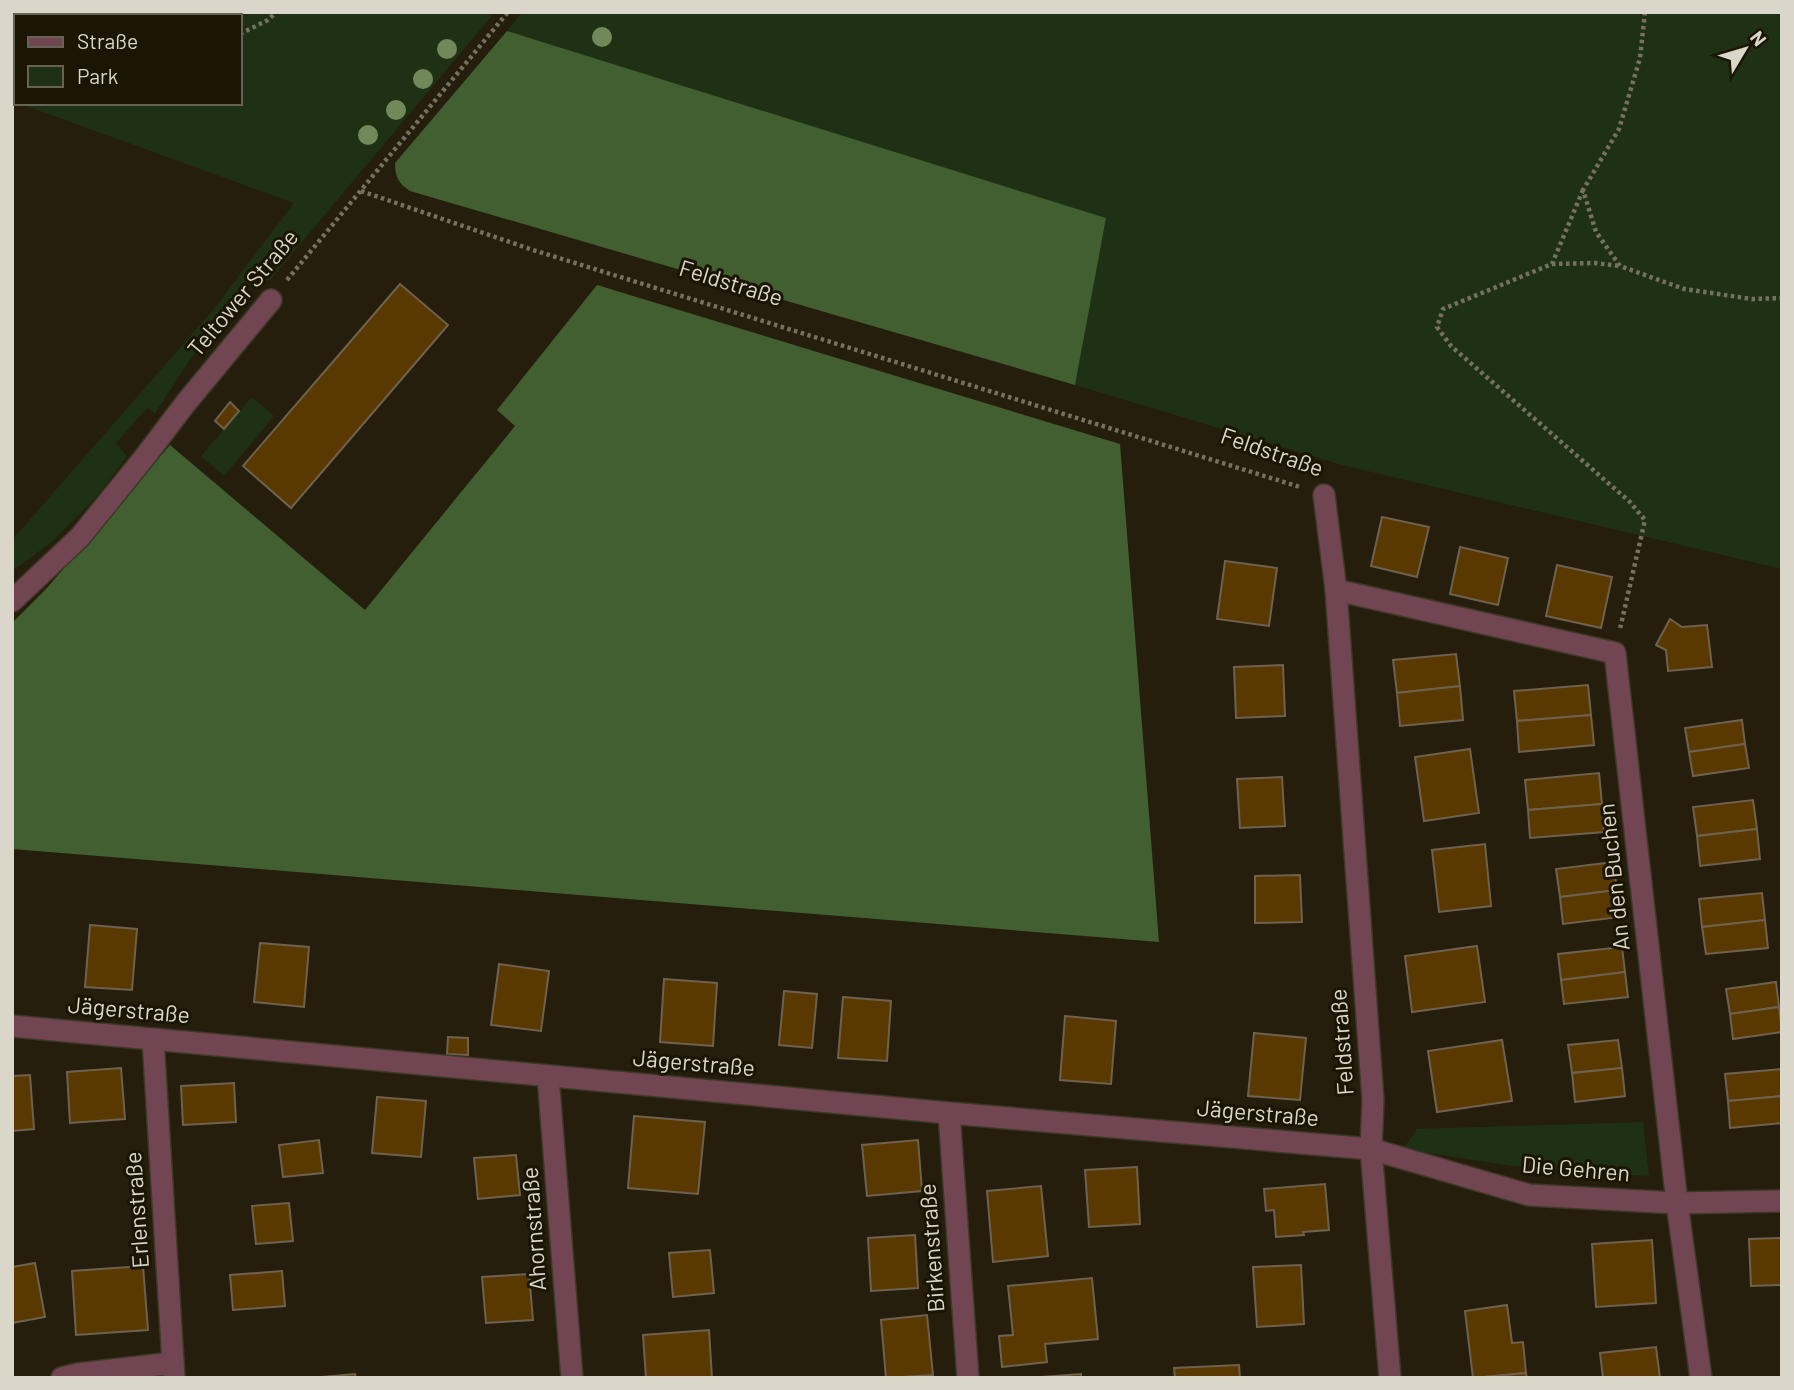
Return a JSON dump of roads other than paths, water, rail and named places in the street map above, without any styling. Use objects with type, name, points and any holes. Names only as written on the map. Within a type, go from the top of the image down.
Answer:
[{"type":"street","name":"Teltower Straße","points":[[12,601],[80,537],[271,300]]},
{"type":"street","name":"Feldstraße","points":[[1324,495],[1336,590],[1373,1100],[1371,1149],[1390,1378]]},
{"type":"street","name":"An den Buchen","points":[[1336,590],[1615,653],[1677,1203],[1701,1378]]},
{"type":"street","name":"Jägerstraße","points":[[12,1026],[949,1113],[1371,1149]]},
{"type":"street","name":"Erlenstraße","points":[[153,1039],[173,1371]]},
{"type":"street","name":"Ahornstraße","points":[[548,1076],[572,1378]]},
{"type":"street","name":"Birkenstraße","points":[[949,1113],[968,1378]]},
{"type":"street","name":"Die Gehren","points":[[1371,1149],[1530,1195],[1677,1203],[1782,1201]]},
{"type":"street","points":[[62,1378],[78,1374],[173,1371]]}]
